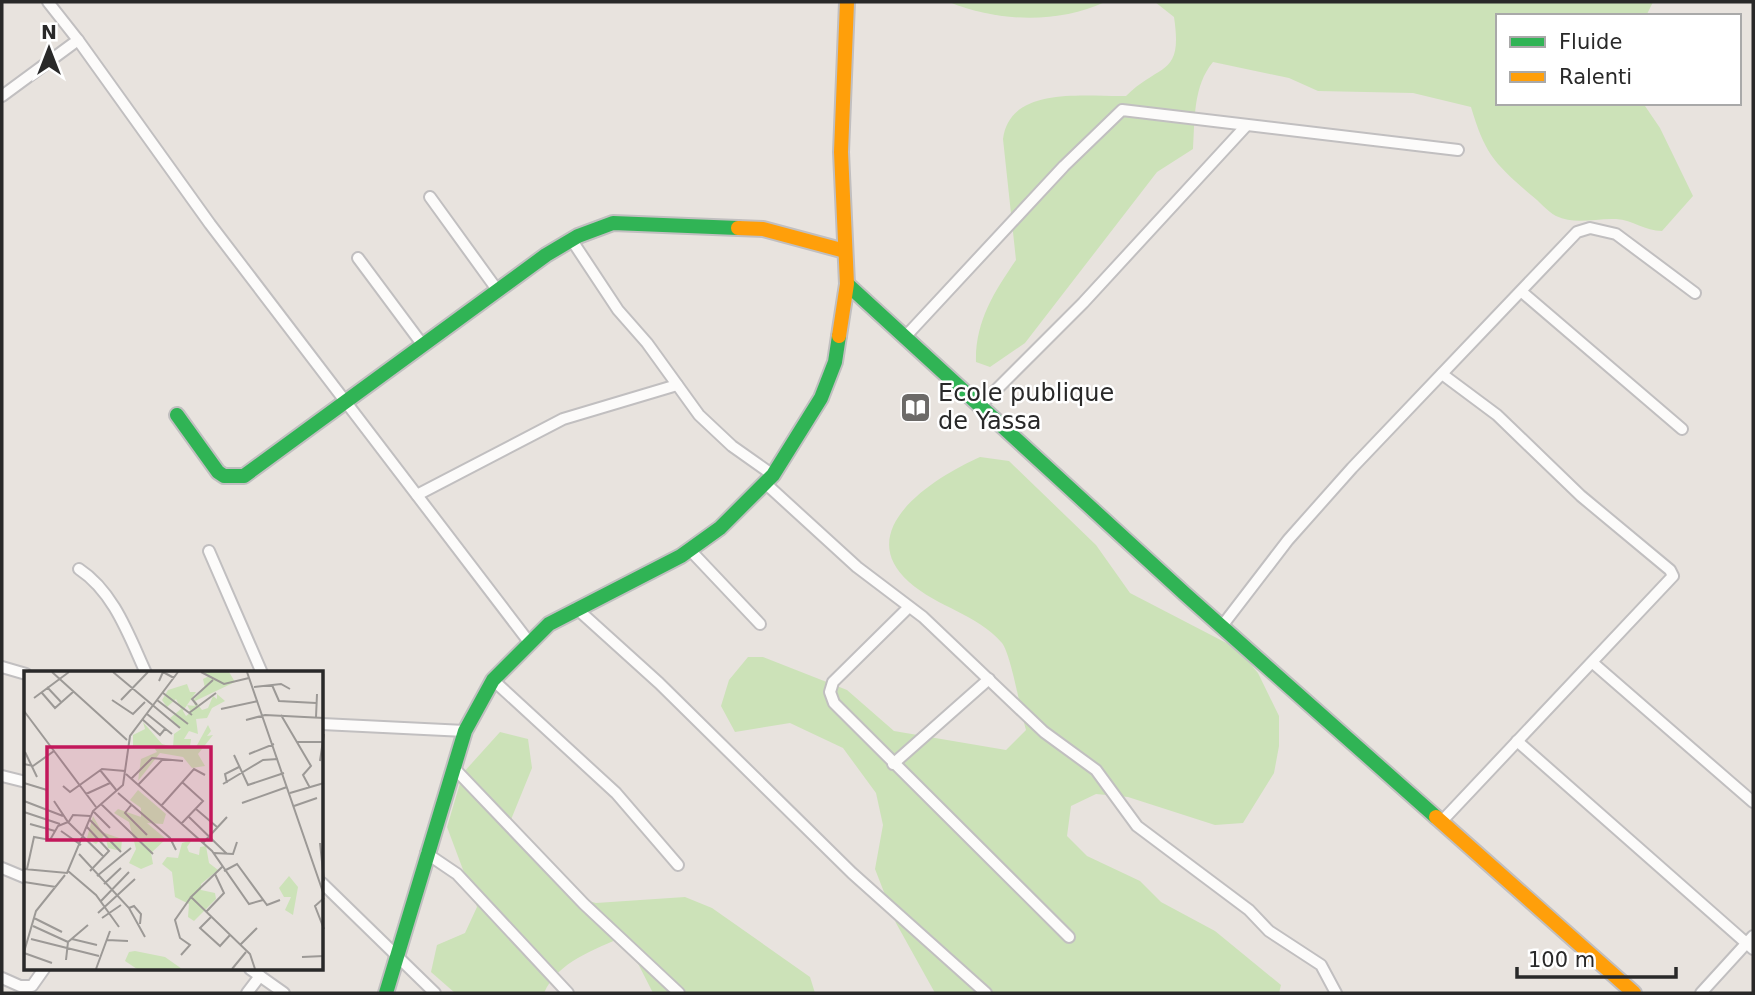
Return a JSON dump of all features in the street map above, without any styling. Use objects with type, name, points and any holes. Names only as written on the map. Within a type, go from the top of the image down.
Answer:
[{"type":"street","points":[[48,2],[342,400],[529,642]]},
{"type":"street","points":[[386,993],[465,730],[494,680],[549,624],[690,550],[720,527],[769,479],[821,398],[835,362],[847,284],[841,152],[847,2]]},
{"type":"street","points":[[2,96],[78,40]]},
{"type":"street","points":[[905,337],[1118,111],[1458,150]]},
{"type":"street","points":[[980,406],[1083,303],[1246,127]]},
{"type":"street","points":[[430,197],[498,291]]},
{"type":"street","points":[[177,415],[218,472],[234,478],[244,476],[342,400],[571,239],[614,223],[775,231],[845,251]]},
{"type":"street","points":[[1222,626],[1288,540],[1522,292],[1569,238],[1590,228],[1616,234],[1695,293]]},
{"type":"street","points":[[571,239],[618,310],[712,428],[769,479],[857,567],[909,607],[1044,732],[1096,770],[1137,826],[1249,910],[1269,931],[1321,965],[1336,993]]},
{"type":"street","points":[[358,258],[422,344]]},
{"type":"street","points":[[847,284],[1222,626],[1634,993]]},
{"type":"street","points":[[1522,292],[1682,429]]},
{"type":"street","points":[[1442,374],[1504,421],[1581,496],[1672,573],[1672,580],[1442,821]]},
{"type":"street","points":[[417,495],[563,419],[677,385]]},
{"type":"street","points":[[690,550],[760,624]]},
{"type":"street","points":[[209,551],[261,671]]},
{"type":"street","points":[[79,569],[93,578],[105,592],[145,671]]},
{"type":"street","points":[[909,607],[830,685],[834,703],[1069,937]]},
{"type":"street","points":[[576,608],[659,682],[852,873],[986,993]]},
{"type":"street","points":[[1593,663],[1753,802]]},
{"type":"street","points":[[2,667],[24,673]]},
{"type":"street","points":[[893,764],[989,679]]},
{"type":"street","points":[[494,680],[617,793],[678,865]]},
{"type":"street","points":[[324,724],[465,730]]},
{"type":"street","points":[[1517,741],[1751,943],[1702,993]]},
{"type":"street","points":[[453,767],[584,904],[679,993]]},
{"type":"street","points":[[2,776],[24,782]]},
{"type":"street","points":[[426,853],[457,873],[568,993]]},
{"type":"street","points":[[2,868],[24,877]]},
{"type":"street","points":[[324,885],[435,993]]},
{"type":"street","points":[[2,978],[20,986],[32,986],[43,970]]},
{"type":"street","points":[[251,970],[284,993]]},
{"type":"street","points":[[247,993],[260,976]]},
{"type":"green space","points":[[949,2],[1105,2],[1067,14],[1028,18],[988,14]]},
{"type":"green space","points":[[1155,2],[1653,2],[1647,14],[1496,14],[1496,105],[1644,105],[1660,128],[1693,196],[1662,231],[1616,219],[1563,219],[1549,211],[1518,184],[1492,157],[1471,107],[1413,93],[1318,91],[1289,78],[1213,62],[1206,71],[1198,92],[1193,149],[1157,172],[1025,343],[990,367],[976,362],[979,334],[987,308],[1016,260],[1003,139],[1009,122],[1019,110],[1034,102],[1052,98],[1126,96],[1167,66],[1172,59],[1176,36],[1174,17]]},
{"type":"green space","points":[[980,457],[1009,461],[1096,545],[1130,593],[1238,649],[1258,673],[1279,716],[1279,746],[1274,773],[1243,823],[1215,825],[1128,797],[1096,794],[1071,806],[1067,836],[1087,856],[1140,881],[1161,902],[1215,931],[1281,985],[1279,993],[935,993],[896,923],[875,869],[883,825],[876,793],[843,748],[790,723],[735,732],[721,706],[729,680],[748,657],[763,657],[847,690],[894,731],[1006,750],[1026,730],[1012,671],[1002,643],[981,625],[909,582],[893,562],[889,543],[894,524],[906,507],[942,477]]},
{"type":"green space","points":[[500,732],[528,739],[532,768],[510,822],[550,864],[566,895],[596,903],[685,897],[712,908],[810,977],[815,993],[653,993],[624,936],[568,965],[550,982],[544,993],[455,993],[431,972],[437,945],[465,933],[477,907],[447,827],[463,773]]},
{"type":"traffic: fast","points":[[177,415],[218,472],[224,476],[244,476],[546,255],[578,236],[613,223],[738,228]]},
{"type":"traffic: fast","points":[[847,284],[1185,594],[1436,817]]},
{"type":"traffic: fast","points":[[386,993],[465,731],[493,680],[549,624],[681,556],[720,528],[773,475],[821,398],[835,362],[839,336]]},
{"type":"traffic: slow","points":[[839,336],[847,284],[841,152],[847,2]]},
{"type":"traffic: slow","points":[[738,228],[763,229],[845,251]]},
{"type":"traffic: slow","points":[[1436,817],[1634,993]]},
{"type":"place","name":"Ecole publique de Yassa","points":[[915,407]]}]
